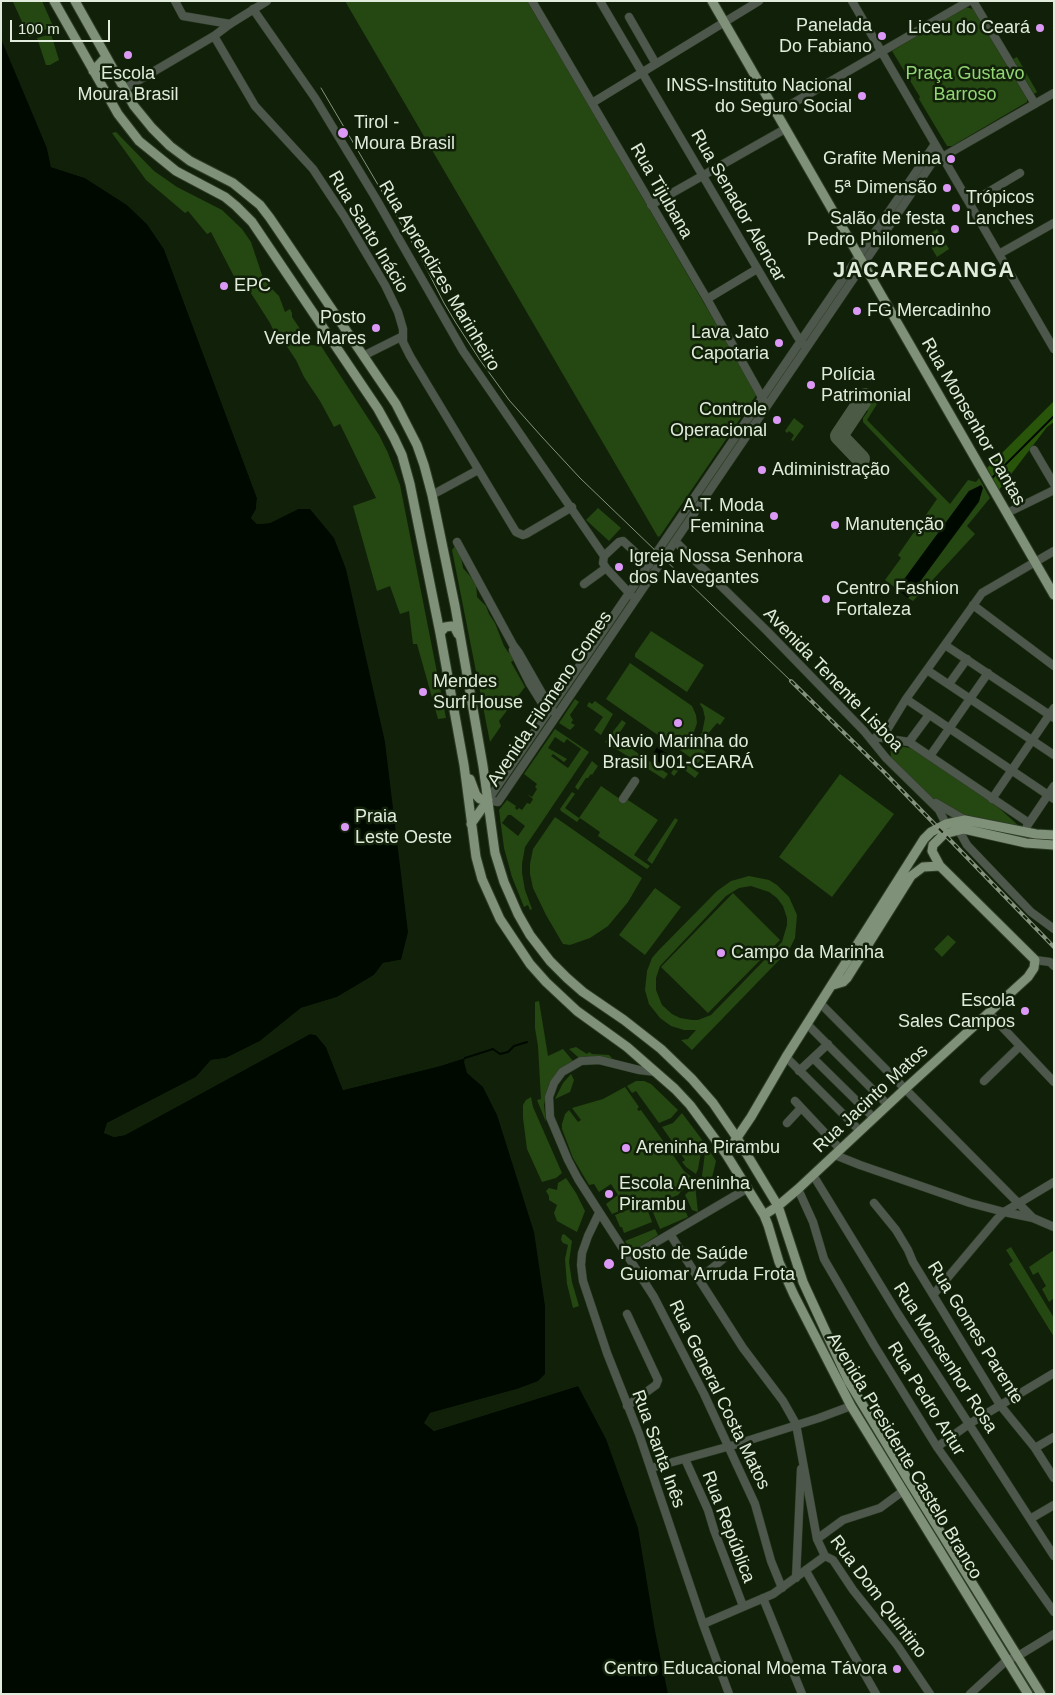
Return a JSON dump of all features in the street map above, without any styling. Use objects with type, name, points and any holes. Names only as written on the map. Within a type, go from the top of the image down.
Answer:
[{"type":"main road","name":"Avenida Presidente Castelo Branco","points":[[54,1],[118,114],[139,140],[176,171],[225,197],[252,222],[378,409],[402,455],[410,484],[464,765],[476,856],[482,879],[502,923],[530,964],[560,996],[577,1011],[627,1047],[656,1072],[690,1105],[726,1154],[764,1215],[779,1262],[816,1341],[851,1406],[1028,1694]]},
{"type":"main road","name":"Avenida Presidente Castelo Branco","points":[[75,1],[134,106],[170,146],[190,161],[233,183],[260,205],[396,404],[424,465],[432,495],[455,606],[483,766],[495,853],[504,882],[518,914],[550,961],[583,992],[637,1029],[661,1049],[702,1090],[737,1138],[778,1206],[803,1282],[849,1382],[1041,1694]]},
{"type":"main road","name":"Rua Monsenhor Dantas","points":[[712,1],[1054,596]]},
{"type":"main road","points":[[92,71],[106,57]]},
{"type":"main road","points":[[348,366],[356,364],[362,356]]},
{"type":"main road","points":[[440,633],[447,626],[456,628],[462,654]]},
{"type":"main road","points":[[464,765],[476,795],[480,799],[488,800],[471,824]]},
{"type":"main road","points":[[726,1154],[930,832],[946,824],[966,820],[1023,832],[1054,835]]},
{"type":"main road","points":[[1035,960],[940,866],[932,852],[933,845],[944,834],[958,829],[973,830],[1026,843],[1054,845]]},
{"type":"main road","points":[[833,985],[847,978],[911,876],[923,867],[940,866]]},
{"type":"main road","points":[[502,923],[510,924],[517,919],[518,914]]},
{"type":"main road","name":"Rua Jacinto Matos","points":[[764,1215],[798,1189],[1028,977],[1036,965],[1035,960]]},
{"type":"main road","points":[[816,1341],[827,1336]]},
{"type":"main road","points":[[920,1518],[928,1512]]},
{"type":"street","points":[[175,1],[183,16],[230,24]]},
{"type":"street","points":[[124,89],[214,36],[255,6],[267,1]]},
{"type":"street","name":"Rua Tijubana","points":[[532,1],[767,405]]},
{"type":"street","name":"Rua Senador Alencar","points":[[600,1],[757,269],[804,344]]},
{"type":"street","points":[[592,102],[759,1]]},
{"type":"street","points":[[852,1],[998,254],[1053,345]]},
{"type":"street","points":[[776,113],[969,1]]},
{"type":"street","points":[[973,1],[1035,104]]},
{"type":"street","name":"Rua Aprendizes Marinheiro","points":[[255,6],[315,98],[375,197],[463,351],[572,507],[604,556],[603,563],[606,568]]},
{"type":"street","points":[[629,17],[656,64]]},
{"type":"street","name":"Rua Santo Inácio","points":[[214,36],[254,106],[313,169],[344,216],[385,285],[402,325],[403,342],[410,356],[516,532],[526,534],[572,507]]},
{"type":"street","name":"Avenida Filomeno Gomes","points":[[860,261],[932,163],[1054,93]]},
{"type":"street","points":[[651,204],[785,129]]},
{"type":"street","name":"Avenida Filomeno Gomes","points":[[804,344],[762,397],[488,800],[498,802],[636,600],[767,405],[804,344],[935,144]]},
{"type":"street","points":[[970,204],[1020,172]]},
{"type":"street","points":[[998,254],[1054,223]]},
{"type":"street","points":[[707,299],[757,269]]},
{"type":"street","points":[[362,356],[403,336]]},
{"type":"street","points":[[1034,450],[1054,484]]},
{"type":"street","points":[[432,495],[478,470]]},
{"type":"street","points":[[1006,513],[1054,490]]},
{"type":"street","points":[[604,556],[623,540],[649,565]]},
{"type":"street","name":"Avenida Tenente Lisboa","points":[[675,541],[767,631],[864,731],[886,758],[939,810],[946,824]]},
{"type":"street","points":[[457,542],[513,645],[514,655],[549,711],[556,716]]},
{"type":"street","points":[[886,758],[887,734],[906,700],[982,593],[1054,551]]},
{"type":"street","points":[[584,584],[606,568],[636,600]]},
{"type":"street","points":[[973,605],[1054,666]]},
{"type":"street","points":[[945,645],[1051,716]]},
{"type":"street","points":[[949,684],[967,659]]},
{"type":"street","points":[[928,670],[1054,755]]},
{"type":"street","points":[[930,756],[988,673]]},
{"type":"street","points":[[906,700],[1051,797]]},
{"type":"street","points":[[992,798],[1031,740],[1051,716],[1054,708]]},
{"type":"street","points":[[909,742],[929,715]]},
{"type":"street","points":[[864,731],[878,738],[887,734],[909,742],[1029,823]]},
{"type":"street","points":[[624,799],[635,781]]},
{"type":"street","points":[[1023,832],[1051,797],[1054,786]]},
{"type":"street","name":"Avenida Tenente Lisboa","points":[[926,797],[966,820]]},
{"type":"street","points":[[958,829],[967,845],[1031,912],[1054,928]]},
{"type":"street","points":[[1035,960],[1046,961],[1054,966]]},
{"type":"street","points":[[820,1003],[1033,1218]]},
{"type":"street","points":[[989,1013],[1054,1082]]},
{"type":"street","points":[[807,1024],[888,1105]]},
{"type":"street","points":[[800,1071],[828,1044]]},
{"type":"street","points":[[984,1081],[1020,1046]]},
{"type":"street","points":[[786,1057],[860,1132]]},
{"type":"street","points":[[813,1058],[874,1118]]},
{"type":"street","name":"Rua General Costa Matos","points":[[656,1072],[639,1070],[599,1060],[581,1061],[562,1072],[557,1078],[551,1090],[548,1106],[550,1117],[557,1137],[578,1179],[658,1303],[704,1394],[755,1504],[771,1561],[782,1588]]},
{"type":"street","points":[[795,1101],[838,1152],[860,1165],[970,1203],[1033,1218],[1054,1227]]},
{"type":"street","points":[[787,1123],[801,1108]]},
{"type":"street","name":"Rua Monsenhor Rosa","points":[[813,1175],[863,1258],[1054,1556]]},
{"type":"street","points":[[933,1296],[982,1235],[1004,1212],[1054,1182]]},
{"type":"street","points":[[629,1258],[748,1188]]},
{"type":"street","name":"Rua Pedro Artur","points":[[798,1189],[813,1222],[820,1248],[830,1271],[937,1447],[1054,1612]]},
{"type":"street","name":"Rua Gomes Parente","points":[[874,1203],[896,1230],[933,1296],[1000,1405],[1035,1448],[1054,1478]]},
{"type":"street","name":"Rua Santa Inês","points":[[599,1213],[582,1253],[583,1281],[607,1353],[639,1434],[703,1624],[729,1694]]},
{"type":"street","name":"Rua Dom Quintino","points":[[670,1234],[746,1352],[782,1401],[796,1424],[816,1539],[825,1556],[833,1560],[852,1590],[897,1645],[930,1694]]},
{"type":"street","points":[[700,1278],[733,1251]]},
{"type":"street","points":[[627,1314],[658,1380],[656,1385],[627,1406]]},
{"type":"street","points":[[937,1447],[969,1424],[1054,1373]]},
{"type":"street","points":[[651,1468],[729,1446],[851,1406]]},
{"type":"street","points":[[1035,1448],[1054,1437]]},
{"type":"street","name":"Rua Dom Quintino","points":[[796,1578],[801,1454]]},
{"type":"street","name":"Rua República","points":[[685,1459],[708,1510],[743,1606]]},
{"type":"street","points":[[816,1539],[843,1520],[880,1508],[903,1492]]},
{"type":"street","points":[[1030,1519],[1054,1504]]},
{"type":"street","points":[[703,1624],[782,1588],[825,1556]]},
{"type":"street","points":[[806,1571],[876,1694]]},
{"type":"street","points":[[763,1598],[802,1694]]},
{"type":"street","points":[[970,1694],[1007,1660],[1018,1656],[1054,1634]]},
{"type":"green space","points":[[14,1],[42,1],[53,26],[29,37]]},
{"type":"green space","points":[[345,1],[527,1],[578,87],[757,394],[660,536],[658,537]]},
{"type":"green space","name":"Praça Gustavo Barroso","points":[[965,7],[973,9],[1027,99],[1027,102],[952,146],[947,146],[892,51]]},
{"type":"green space","points":[[51,34],[59,60],[46,65],[37,38]]},
{"type":"green space","points":[[1017,57],[1037,92],[1034,94],[1013,59]]},
{"type":"green space","points":[[116,132],[154,171],[177,187],[222,210],[242,229],[251,242],[262,275],[279,296],[285,312],[290,309],[292,317],[311,345],[321,346],[379,435],[400,485],[446,718],[438,719],[417,644],[413,644],[409,611],[400,614],[390,586],[377,591],[353,506],[376,498],[340,424],[334,427],[286,345],[277,338],[270,323],[247,287],[243,284],[238,284],[211,232],[207,234],[188,211],[185,213],[146,180],[112,133]]},
{"type":"green space","points":[[937,229],[949,249],[937,257],[925,237]]},
{"type":"green space","points":[[867,398],[877,404],[867,420],[950,504],[968,480],[976,482],[979,478],[990,498],[967,526],[975,534],[913,601],[908,598],[979,502],[981,491],[969,491],[897,589],[885,580],[901,558],[898,555],[937,499],[863,422],[863,418],[868,411],[862,406]]},
{"type":"green space","points":[[1054,401],[1054,422],[1047,427],[999,490],[987,468]]},
{"type":"green space","points":[[794,418],[804,426],[793,441],[791,440],[794,435],[789,431],[787,433],[785,431]]},
{"type":"green space","points":[[598,508],[621,528],[609,541],[586,520]]},
{"type":"green space","points":[[455,546],[461,557],[463,568],[476,583],[477,597],[486,606],[504,646],[512,655],[514,660],[511,662],[525,687],[499,721],[501,726],[490,742],[452,550]]},
{"type":"green space","points":[[651,631],[704,665],[687,692],[635,657],[635,654]]},
{"type":"green space","points":[[630,663],[692,706],[697,723],[690,737],[684,741],[665,740],[606,699]]},
{"type":"green space","points":[[575,699],[579,702],[570,715],[573,720],[571,723],[575,725],[570,730],[559,723]]},
{"type":"green space","points":[[595,701],[613,714],[601,735],[594,730],[603,717],[587,706],[589,702],[592,704]]},
{"type":"green space","points":[[701,703],[725,718],[720,725],[717,723],[706,736],[707,738],[702,745],[704,746],[702,749],[707,753],[698,763],[680,750],[693,744],[702,733],[705,718]]},
{"type":"green space","points":[[622,720],[626,723],[616,738],[668,774],[664,779],[605,742]]},
{"type":"green space","points":[[555,729],[589,752],[525,847],[522,873],[525,890],[532,909],[530,910],[528,905],[524,907],[512,877],[504,848],[499,810],[507,800],[516,806],[517,810],[519,808],[522,810],[527,803],[530,804],[533,799],[527,794],[532,797],[537,789],[535,787],[537,784],[524,774]],"holes":[[[555,737],[564,743],[567,739],[581,749],[568,768],[551,756],[553,754],[564,762],[567,759],[548,748]],[[508,815],[511,815],[525,826],[518,836],[502,823]]]},
{"type":"green space","points":[[890,744],[914,749],[998,807],[1021,828],[959,814],[942,806],[915,783],[891,757]]},
{"type":"green space","points":[[680,760],[699,773],[695,778],[681,767],[674,776],[671,773]]},
{"type":"green space","points":[[592,761],[598,766],[592,775],[586,778],[578,790],[575,787]]},
{"type":"green space","points":[[840,774],[894,814],[832,897],[779,857]]},
{"type":"green space","points":[[601,786],[620,799],[628,800],[658,820],[634,855],[650,866],[647,869],[598,836],[600,832],[580,818],[577,822],[561,811],[560,809],[572,792],[575,794],[565,808],[579,818]]},
{"type":"green space","points":[[555,817],[642,878],[628,902],[608,926],[590,938],[570,945],[563,944],[546,915],[533,888],[530,874],[533,849]]},
{"type":"green space","points":[[675,818],[678,820],[652,864],[647,860]]},
{"type":"green space","points":[[749,876],[769,880],[777,885],[789,897],[797,915],[795,938],[784,955],[692,1050],[681,1040],[688,1039],[696,1030],[684,1030],[671,1026],[660,1018],[649,1004],[645,990],[647,971],[652,958],[658,951],[717,891],[731,881]],"holes":[[[751,886],[769,892],[783,906],[787,918],[782,942],[711,1015],[698,1020],[692,1020],[680,1018],[672,1014],[662,1005],[656,990],[656,978],[660,966],[726,896],[739,888]]]},
{"type":"green space","points":[[655,888],[681,907],[645,955],[619,935]]},
{"type":"green space","name":"Campo da Marinha","points":[[733,893],[780,940],[708,1013],[661,967]]},
{"type":"green space","points":[[948,935],[956,942],[942,957],[934,949]]},
{"type":"green space","points":[[539,1001],[548,1056],[563,1049],[573,1061],[561,1068],[549,1084],[544,1105],[546,1122],[537,1100],[541,1099],[535,1028],[535,1002]]},
{"type":"green space","points":[[576,1047],[587,1054],[589,1052],[592,1054],[609,1055],[613,1059],[587,1056],[579,1058],[569,1049]]},
{"type":"green space","points":[[571,1074],[574,1080],[570,1092],[555,1099],[563,1083]]},
{"type":"green space","points":[[636,1081],[644,1081],[651,1084],[678,1110],[671,1118],[659,1123],[636,1091],[632,1093],[627,1086]]},
{"type":"green space","name":"Areninha Pirambu","points":[[625,1087],[639,1107],[637,1109],[641,1110],[666,1145],[664,1147],[668,1148],[684,1171],[693,1178],[678,1195],[656,1204],[646,1200],[612,1214],[606,1204],[618,1195],[611,1184],[599,1192],[594,1184],[589,1185],[573,1158],[562,1129],[562,1124],[565,1114],[569,1110],[578,1122],[581,1120],[572,1108],[603,1099]]},
{"type":"green space","points":[[531,1097],[533,1107],[562,1173],[556,1178],[542,1182],[527,1149],[523,1105]]},
{"type":"green space","points":[[682,1113],[703,1141],[696,1174],[682,1162],[685,1160],[662,1127],[673,1123]]},
{"type":"green space","points":[[706,1145],[716,1161],[710,1186],[702,1176]]},
{"type":"green space","points":[[566,1178],[585,1211],[577,1232],[557,1221],[554,1213],[557,1205],[549,1200],[546,1191],[549,1188],[557,1190],[558,1183]]},
{"type":"green space","points":[[695,1185],[698,1212],[692,1210],[685,1195]]},
{"type":"green space","points":[[680,1198],[688,1217],[660,1229],[652,1210]]},
{"type":"green space","points":[[645,1203],[652,1222],[624,1233],[615,1215]]},
{"type":"green space","points":[[655,1229],[658,1235],[636,1249],[630,1249],[625,1241]]},
{"type":"green space","points":[[564,1234],[572,1241],[569,1262],[572,1282],[579,1306],[573,1308],[567,1284],[565,1259],[568,1245],[561,1240]]},
{"type":"green space","points":[[1011,1247],[1054,1318],[1054,1337],[1009,1264],[1013,1261],[1006,1250]]},
{"type":"green space","points":[[1054,1250],[1054,1298],[1049,1302],[1042,1289],[1046,1286],[1038,1272],[1033,1275],[1029,1267]]},
{"type":"shaded area","points":[[1,39],[47,148],[51,167],[85,178],[127,205],[147,224],[164,249],[257,498],[256,509],[251,518],[257,524],[270,523],[298,509],[310,509],[334,538],[346,569],[385,742],[408,932],[401,960],[383,963],[374,975],[337,997],[301,1008],[260,1041],[226,1058],[211,1060],[196,1077],[107,1123],[104,1133],[114,1137],[125,1135],[310,1034],[316,1035],[326,1047],[343,1090],[465,1058],[464,1062],[467,1073],[483,1087],[497,1115],[534,1232],[545,1306],[545,1374],[538,1381],[517,1389],[430,1413],[425,1423],[434,1431],[578,1386],[606,1439],[638,1528],[655,1631],[668,1694],[1,1694]]},
{"type":"shaded area","points":[[981,485],[983,488],[979,501],[908,598],[897,589],[969,491]]},
{"type":"shaded area","points":[[657,747],[678,761],[671,770],[651,757]]},
{"type":"pier","points":[[1,37],[4,38],[49,147],[53,165],[86,176],[128,203],[149,222],[167,248],[259,498],[258,509],[254,517],[258,522],[269,520],[297,506],[310,506],[310,509],[298,509],[270,523],[257,524],[251,518],[256,509],[257,498],[164,249],[147,224],[127,205],[85,178],[51,167],[47,148]]},
{"type":"pier","points":[[404,959],[399,964],[385,966],[375,977],[338,999],[302,1010],[261,1043],[227,1060],[212,1062],[198,1079],[109,1125],[107,1131],[114,1134],[124,1132],[309,1032],[318,1033],[328,1045],[344,1087],[465,1055],[468,1057],[440,1066],[343,1090],[326,1047],[316,1035],[310,1034],[125,1135],[114,1137],[104,1133],[107,1123],[196,1077],[211,1060],[226,1058],[260,1041],[301,1008],[337,997],[374,975],[383,963]]},
{"type":"pier","points":[[543,1380],[539,1384],[518,1391],[432,1415],[428,1422],[435,1428],[577,1384],[578,1386],[434,1431],[424,1423],[430,1413]]},
{"type":"waterway","points":[[992,478],[1054,416]]},
{"type":"waterway","points":[[465,1058],[493,1049],[500,1054],[508,1052],[514,1046],[527,1042]]},
{"type":"taxiway","points":[[861,459],[839,436],[865,397]]},
{"type":"tram line","points":[[321,88],[420,256],[456,323],[509,400],[580,478],[791,681]]},
{"type":"railway","points":[[791,681],[884,772],[1054,947]]},
{"type":"place","name":"Liceu do Ceará","points":[[1040,28]]},
{"type":"place","name":"Panelada Do Fabiano","points":[[882,36]]},
{"type":"place","name":"Escola Moura Brasil","points":[[128,55]]},
{"type":"place","name":"INSS-Instituto Nacional do Seguro Social","points":[[862,96]]},
{"type":"place","name":"Tirol - Moura Brasil","points":[[343,133]]},
{"type":"place","name":"Grafite Menina","points":[[951,159]]},
{"type":"place","name":"5ª Dimensão","points":[[947,188]]},
{"type":"place","name":"Trópicos Lanches","points":[[956,208]]},
{"type":"place","name":"Salão de festa Pedro Philomeno","points":[[955,229]]},
{"type":"place","name":"EPC","points":[[224,286]]},
{"type":"place","name":"FG Mercadinho","points":[[857,311]]},
{"type":"place","name":"Posto Verde Mares","points":[[376,328]]},
{"type":"place","name":"Lava Jato Capotaria","points":[[779,343]]},
{"type":"place","name":"Polícia Patrimonial","points":[[811,385]]},
{"type":"place","name":"Controle Operacional","points":[[777,420]]},
{"type":"place","name":"Adiministração","points":[[762,470]]},
{"type":"place","name":"A.T. Moda Feminina","points":[[774,516]]},
{"type":"place","name":"Manutenção","points":[[835,525]]},
{"type":"place","name":"Igreja Nossa Senhora dos Navegantes","points":[[619,567]]},
{"type":"place","name":"Centro Fashion Fortaleza","points":[[826,599]]},
{"type":"place","name":"Mendes Surf House","points":[[423,692]]},
{"type":"place","name":"Navio Marinha do Brasil U01-CEARÁ","points":[[678,723]]},
{"type":"place","name":"Praia Leste Oeste","points":[[345,827]]},
{"type":"place","name":"Campo da Marinha","points":[[721,953]]},
{"type":"place","name":"Escola Sales Campos","points":[[1025,1011]]},
{"type":"place","name":"Areninha Pirambu","points":[[626,1148]]},
{"type":"place","name":"Escola Areninha Pirambu","points":[[609,1194]]},
{"type":"place","name":"Posto de Saúde Guiomar Arruda Frota","points":[[609,1264]]},
{"type":"place","name":"Centro Educacional Moema Távora","points":[[897,1669]]},
{"type":"district","name":"JACARECANGA","points":[[924,271]]}]
